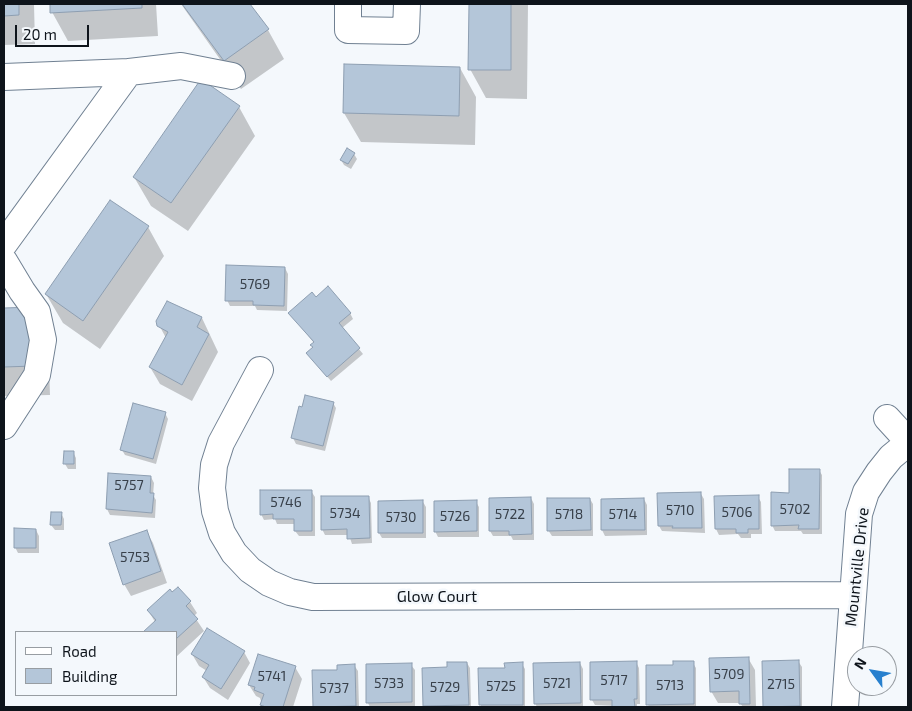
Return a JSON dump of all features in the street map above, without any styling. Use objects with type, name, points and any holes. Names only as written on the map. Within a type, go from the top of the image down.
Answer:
[{"type":"street","points":[[348,4],[348,30],[406,31],[407,4]]},
{"type":"street","points":[[4,77],[129,72],[181,66],[232,76]]},
{"type":"street","points":[[4,244],[129,72]]},
{"type":"street","points":[[4,261],[37,312],[44,340],[37,375],[4,426]]},
{"type":"street","name":"Glow Court","points":[[260,370],[221,442],[212,488],[215,511],[222,533],[239,558],[250,570],[269,583],[290,592],[312,597],[852,595]]},
{"type":"street","points":[[887,418],[908,442]]},
{"type":"street","name":"Mountville Drive","points":[[845,707],[858,514],[866,492],[891,457],[908,442]]},
{"type":"building","points":[[4,4],[19,4],[19,15],[4,16]]},
{"type":"building","points":[[50,4],[142,4],[142,8],[50,13]]},
{"type":"building","points":[[182,4],[250,4],[269,29],[224,61]]},
{"type":"building","points":[[469,4],[511,4],[511,70],[468,70]]},
{"type":"building","points":[[344,64],[460,67],[459,116],[343,113]]},
{"type":"building","points":[[201,79],[240,106],[171,203],[133,177]]},
{"type":"building","points":[[347,148],[355,153],[348,164],[340,160]]},
{"type":"building","points":[[110,200],[149,226],[83,321],[45,294]]},
{"type":"building","points":[[226,265],[285,267],[284,306],[253,305],[253,301],[225,301]]},
{"type":"building","points":[[328,286],[351,313],[339,323],[360,348],[327,377],[306,353],[313,347],[310,345],[314,342],[288,313],[312,292],[316,297]]},
{"type":"building","points":[[167,301],[202,317],[197,327],[209,334],[182,385],[149,367],[168,332],[157,326],[156,321]]},
{"type":"building","points":[[32,307],[34,366],[4,367],[4,308]]},
{"type":"building","points":[[305,395],[334,402],[323,446],[291,438],[299,406],[302,407]]},
{"type":"building","points":[[133,403],[166,412],[153,459],[120,450]]},
{"type":"building","points":[[64,451],[74,451],[74,464],[63,464]]},
{"type":"building","points":[[789,469],[820,469],[819,529],[798,529],[799,525],[771,526],[771,492],[789,493]]},
{"type":"building","points":[[108,473],[151,476],[150,493],[154,493],[152,513],[106,509]]},
{"type":"building","points":[[260,490],[312,490],[312,531],[294,531],[294,519],[273,519],[273,514],[260,515]]},
{"type":"building","points":[[701,492],[702,528],[658,526],[657,493]]},
{"type":"building","points":[[759,495],[759,529],[748,529],[748,533],[736,533],[736,529],[715,529],[714,496]]},
{"type":"building","points":[[321,496],[369,496],[370,538],[347,539],[347,529],[321,530]]},
{"type":"building","points":[[531,497],[532,534],[509,535],[509,531],[489,531],[489,498]]},
{"type":"building","points":[[547,498],[590,498],[591,530],[547,531]]},
{"type":"building","points":[[644,498],[645,530],[601,530],[601,499]]},
{"type":"building","points":[[423,500],[423,533],[378,533],[378,501]]},
{"type":"building","points":[[477,500],[477,531],[434,532],[434,501]]},
{"type":"building","points":[[51,512],[62,512],[61,525],[50,525]]},
{"type":"building","points":[[14,528],[36,529],[36,548],[14,548]]},
{"type":"building","points":[[147,530],[161,571],[123,585],[109,543]]},
{"type":"building","points":[[178,587],[191,601],[186,606],[198,619],[178,637],[178,631],[144,631],[156,620],[147,610],[170,589],[172,592]]},
{"type":"building","points":[[207,628],[245,651],[221,689],[202,677],[209,665],[191,654]]},
{"type":"building","points":[[258,654],[296,666],[283,707],[260,705],[264,694],[254,690],[255,687],[248,685]]},
{"type":"building","points":[[749,657],[750,704],[739,704],[739,691],[710,692],[709,658]]},
{"type":"building","points":[[799,660],[800,706],[763,707],[762,661]]},
{"type":"building","points":[[637,661],[637,699],[634,699],[635,707],[612,707],[612,700],[590,700],[590,662]]},
{"type":"building","points":[[673,661],[694,661],[694,704],[646,705],[646,665],[673,665]]},
{"type":"building","points":[[447,662],[467,662],[469,705],[423,706],[422,668],[447,667]]},
{"type":"building","points":[[523,662],[523,705],[479,705],[478,668],[505,668],[504,663]]},
{"type":"building","points":[[580,662],[581,703],[534,704],[533,663]]},
{"type":"building","points":[[412,663],[412,702],[366,703],[366,664]]},
{"type":"building","points":[[355,664],[356,706],[313,707],[312,670],[337,670],[337,665]]}]
